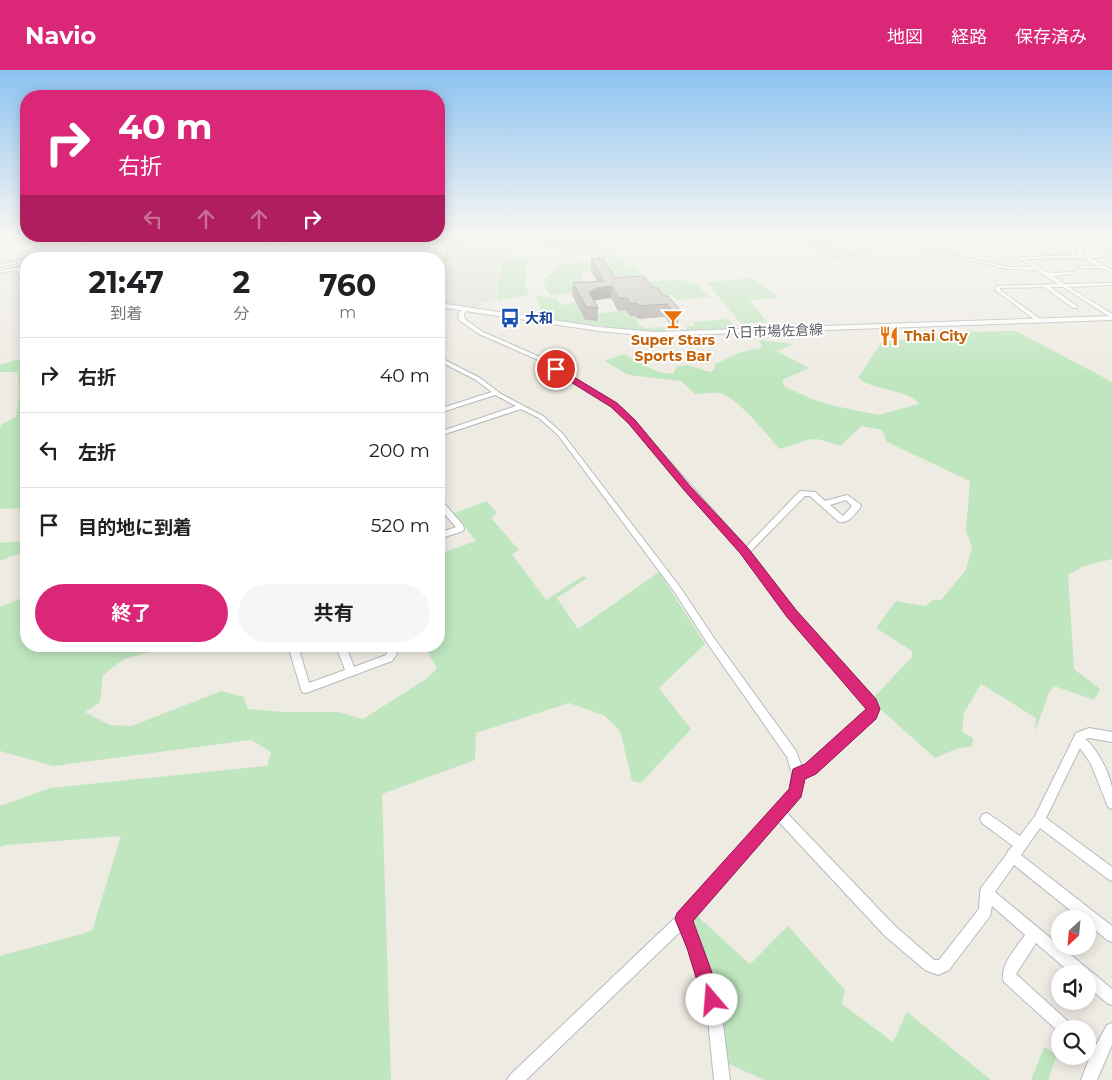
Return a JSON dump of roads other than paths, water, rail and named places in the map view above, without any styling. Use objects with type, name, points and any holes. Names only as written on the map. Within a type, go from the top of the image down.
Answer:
[{"type":"main road","name":"八日市場佐倉線","points":[[445,306],[619,332],[665,334],[1111,319]]},
{"type":"street","points":[[1056,281],[1111,319]]},
{"type":"street","points":[[1040,321],[997,289],[1000,286],[1112,284]]},
{"type":"street","points":[[1044,286],[1076,307]]},
{"type":"street","points":[[1064,299],[1084,299]]},
{"type":"street","points":[[464,310],[461,318],[481,333],[538,358],[617,407],[744,550],[792,614],[871,703],[873,709],[871,715],[811,769],[798,774]]},
{"type":"street","points":[[445,362],[483,383],[496,393],[541,416],[553,427],[599,484],[677,589],[711,641],[792,754],[798,774],[796,792],[684,919],[515,1080]]},
{"type":"street","points":[[445,409],[496,393]]},
{"type":"street","points":[[445,430],[521,406]]},
{"type":"street","points":[[744,550],[749,549],[799,496],[807,493],[812,494],[824,504]]},
{"type":"street","points":[[445,512],[460,527],[460,529],[445,534]]},
{"type":"street","points":[[295,652],[306,689],[388,658],[392,654],[391,652]]},
{"type":"street","points":[[343,652],[351,672]]},
{"type":"street","points":[[778,812],[890,931],[930,965],[938,968],[944,965],[985,912],[986,893],[1038,820],[1078,740],[1083,734],[1089,733],[1112,737]]},
{"type":"street","points":[[1078,740],[1085,744],[1091,753],[1112,803]]},
{"type":"street","points":[[986,819],[1021,844]]},
{"type":"street","points":[[1038,820],[1112,875]]},
{"type":"street","points":[[1012,855],[1112,934]]},
{"type":"street","points":[[986,893],[1072,965]]},
{"type":"street","points":[[684,919],[696,948],[712,1000],[722,1080]]},
{"type":"street","points":[[1034,934],[1009,971],[1009,977],[1056,1020]]},
{"type":"street","points":[[1096,985],[1112,998]]},
{"type":"street","points":[[1096,1049],[1112,1030]]},
{"type":"street","points":[[1089,1080],[1091,1065]]},
{"type":"place","name":"大和","points":[[510,318]]},
{"type":"place","name":"Super Stars Sports Bar","points":[[673,319]]},
{"type":"place","name":"Thai City","points":[[889,336]]}]
